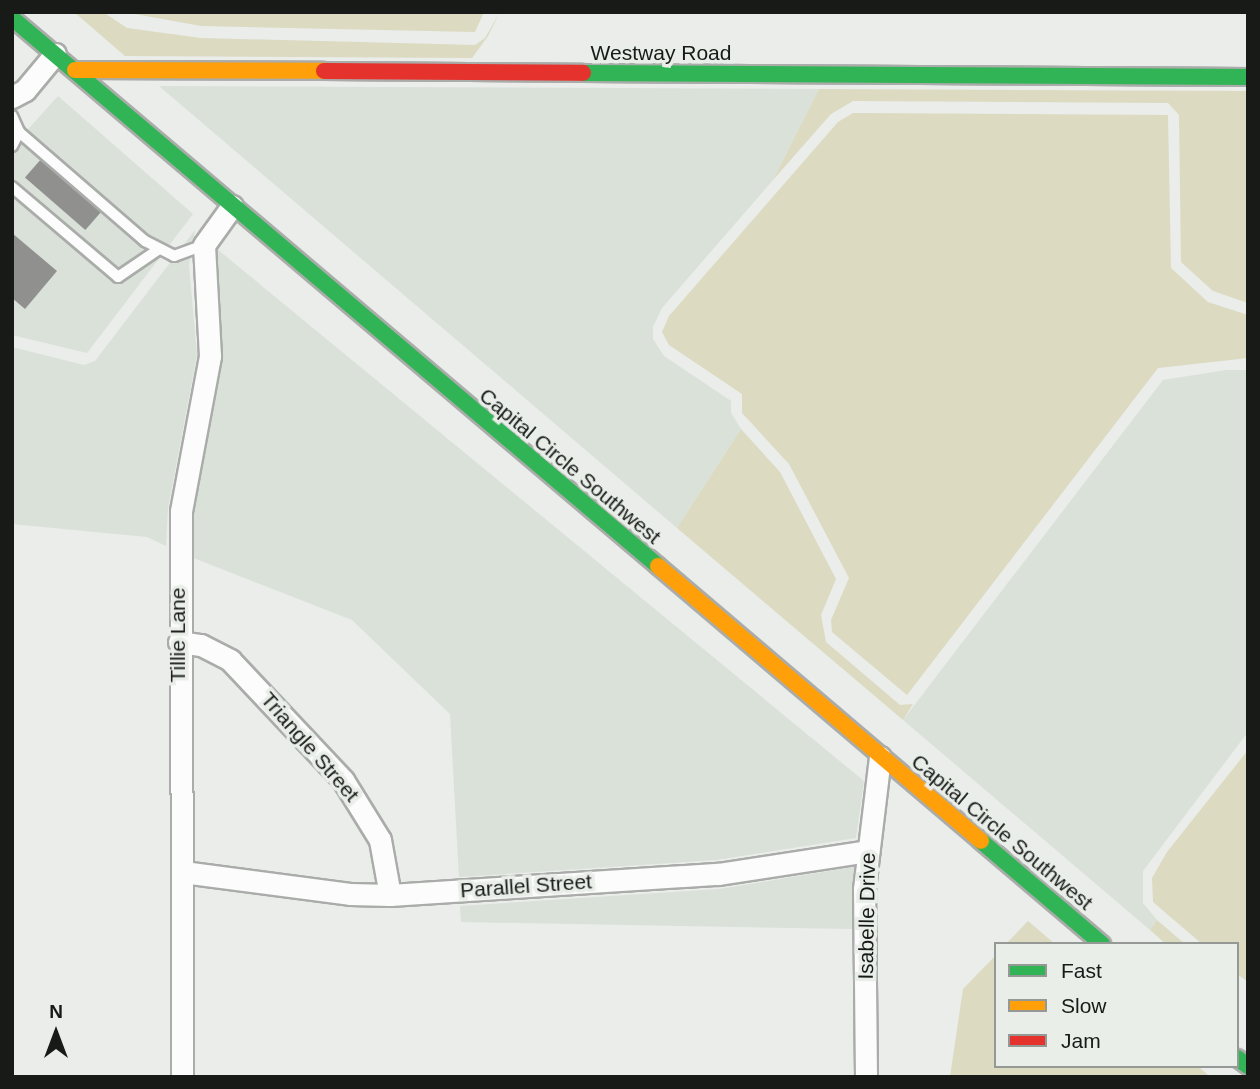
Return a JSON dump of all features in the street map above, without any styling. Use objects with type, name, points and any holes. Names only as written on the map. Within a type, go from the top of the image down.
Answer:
[{"type":"main road","name":"Capital Circle Southwest","points":[[12,18],[1100,942]]},
{"type":"main road","name":"Westway Road","points":[[75,70],[1248,77]]},
{"type":"street","points":[[12,97],[25,90],[55,54]]},
{"type":"street","points":[[204,245],[232,206]]},
{"type":"street","name":"Tillie Lane","points":[[182,1077],[180,511],[210,356],[204,245]]},
{"type":"street","name":"Triangle Street","points":[[179,642],[201,645],[230,660],[343,779],[380,840],[390,895]]},
{"type":"street","name":"Isabelle Drive","points":[[866,1077],[868,851],[880,757]]},
{"type":"street","name":"Parallel Street","points":[[183,872],[350,894],[390,895],[718,874],[868,851]]},
{"type":"lane","points":[[12,116],[19,132],[159,249],[174,256],[204,245]]},
{"type":"lane","points":[[12,146],[19,132]]},
{"type":"lane","points":[[12,187],[118,276],[159,249]]},
{"type":"shaded area","points":[[74,12],[103,12],[127,28],[201,38],[475,45],[485,38],[500,12],[488,36],[472,58],[125,56]]},
{"type":"shaded area","points":[[124,12],[484,12],[475,32],[201,26]]},
{"type":"shaded area","points":[[159,86],[819,89],[773,180],[662,308],[653,327],[653,339],[664,356],[731,401],[731,413],[741,429],[677,528]]},
{"type":"shaded area","points":[[819,89],[1248,91],[1248,303],[1213,291],[1181,262],[1179,115],[1168,103],[853,101],[831,114],[773,180]]},
{"type":"shaded area","points":[[58,96],[193,214],[87,353],[12,335],[12,147]]},
{"type":"shaded area","points":[[853,113],[1168,115],[1171,268],[1208,302],[1248,315],[1248,358],[1158,368],[907,695],[832,632],[831,620],[849,578],[789,464],[742,413],[742,394],[669,345],[662,332],[669,316],[838,122]]},
{"type":"shaded area","points":[[195,230],[189,265],[197,355],[168,508],[166,546],[147,537],[12,524],[12,347],[84,365],[95,361]]},
{"type":"shaded area","points":[[217,249],[864,781],[856,838],[716,860],[459,877],[450,714],[352,620],[191,557],[193,512],[222,359],[214,264]]},
{"type":"shaded area","points":[[1226,370],[1248,370],[1248,732],[1143,871],[1143,903],[1157,920],[1150,930],[903,720],[1163,380]]},
{"type":"shaded area","points":[[741,429],[780,472],[836,579],[821,615],[826,642],[900,705],[913,704],[903,720],[677,528]]},
{"type":"shaded area","points":[[1248,750],[1248,982],[1239,975],[1239,942],[1200,942],[1153,902],[1152,878],[1167,852]]},
{"type":"shaded area","points":[[854,867],[852,929],[461,922],[460,906],[719,889]]},
{"type":"shaded area","points":[[1157,920],[1183,942],[1164,942],[1150,930]]},
{"type":"shaded area","points":[[1028,921],[1053,942],[1008,942]]},
{"type":"shaded area","points":[[994,957],[994,1068],[1200,1068],[1210,1077],[950,1077],[963,989]]},
{"type":"building","points":[[42,158],[102,210],[85,230],[25,178]]},
{"type":"building","points":[[12,233],[57,271],[25,309],[12,298]]},
{"type":"traffic: fast","points":[[12,18],[658,566]]},
{"type":"traffic: fast","points":[[583,73],[1248,77]]},
{"type":"traffic: fast","points":[[981,841],[1100,942]]},
{"type":"traffic: fast","points":[[1239,1059],[1248,1066]]},
{"type":"traffic: slow","points":[[75,70],[324,71]]},
{"type":"traffic: slow","points":[[658,566],[981,841]]},
{"type":"traffic: jam","points":[[324,71],[583,73]]}]
